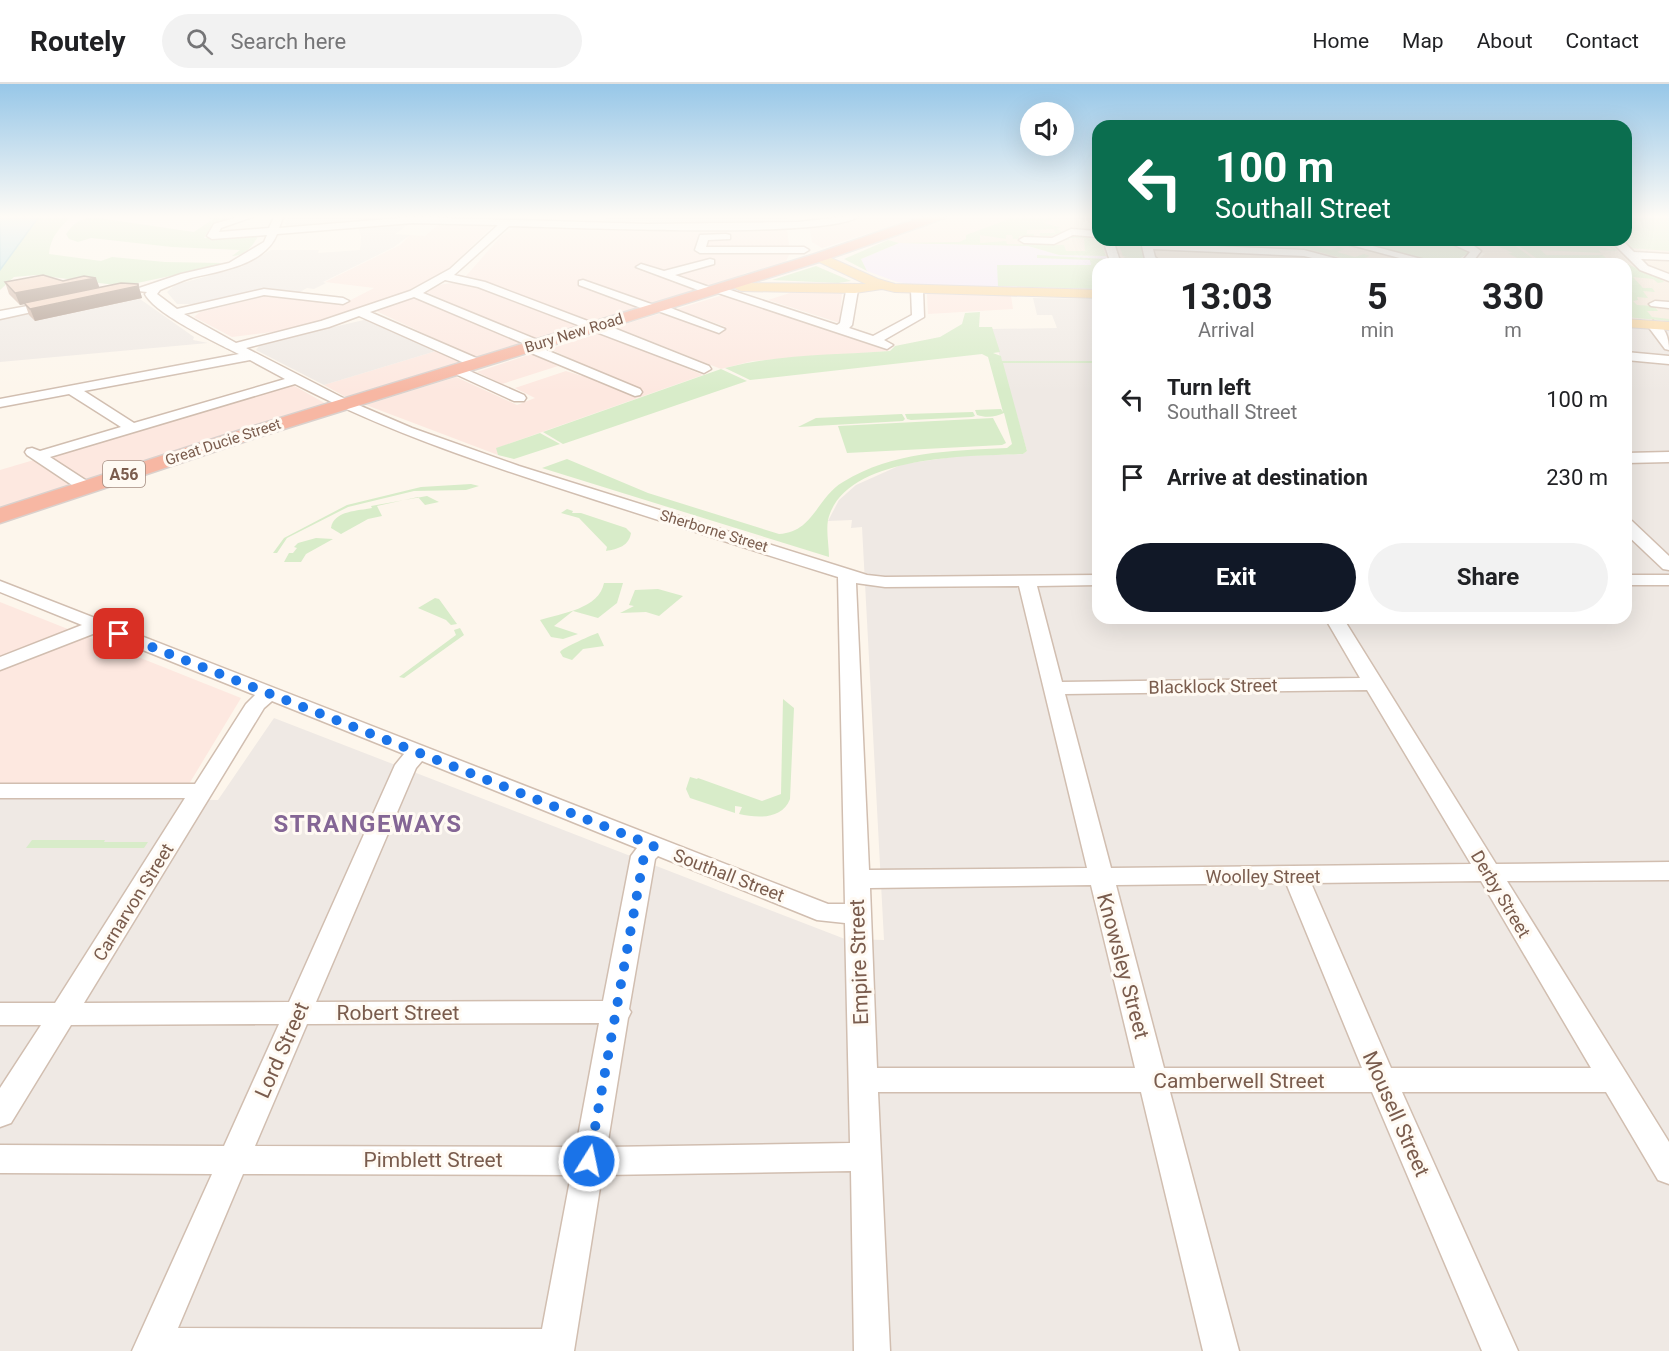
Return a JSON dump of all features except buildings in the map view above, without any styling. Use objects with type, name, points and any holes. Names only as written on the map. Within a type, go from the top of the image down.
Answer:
[{"type":"highway","name":"Bury New Road","points":[[344,404],[765,274]]},
{"type":"highway","name":"Great Ducie Street","points":[[0,516],[84,486],[344,404]]},
{"type":"main road","points":[[856,274],[878,284],[917,290],[1092,294]]},
{"type":"main road","points":[[727,286],[849,288],[878,284]]},
{"type":"main road","points":[[1632,323],[1669,326]]},
{"type":"street","points":[[133,289],[156,288],[194,274]]},
{"type":"street","points":[[235,347],[360,312],[414,293],[449,274]]},
{"type":"street","points":[[664,275],[727,286],[838,329],[887,345]]},
{"type":"street","points":[[445,277],[481,284],[704,369]]},
{"type":"street","points":[[583,283],[719,329]]},
{"type":"street","name":"Sherborne Street","points":[[156,288],[152,294],[153,298],[186,321],[296,380],[406,431],[495,463],[866,580],[885,582],[1092,580]]},
{"type":"street","points":[[838,329],[846,325],[852,290],[849,288]]},
{"type":"street","points":[[873,341],[918,317],[917,290]]},
{"type":"street","points":[[175,313],[264,292],[344,301]]},
{"type":"street","points":[[414,293],[634,392]]},
{"type":"street","points":[[0,315],[62,302]]},
{"type":"street","points":[[1655,304],[1669,305]]},
{"type":"street","points":[[360,312],[476,363]]},
{"type":"street","points":[[1653,325],[1669,346]]},
{"type":"street","points":[[0,403],[251,356]]},
{"type":"street","points":[[1632,357],[1669,360]]},
{"type":"street","points":[[456,369],[519,398]]},
{"type":"street","points":[[84,486],[34,453],[132,428],[296,380]]},
{"type":"street","points":[[72,390],[132,428]]},
{"type":"street","points":[[1632,458],[1669,457]]},
{"type":"street","points":[[1632,531],[1669,565]]},
{"type":"street","name":"Empire Street","points":[[847,573],[872,1351]]},
{"type":"street","name":"Knowsley Street","points":[[1026,580],[1221,1351]]},
{"type":"street","points":[[1632,580],[1669,580]]},
{"type":"street","name":"Southall Street","points":[[0,586],[826,913],[859,914]]},
{"type":"street","name":"Derby Street","points":[[1338,624],[1669,1170]]},
{"type":"street","points":[[0,664],[80,634],[97,625]]},
{"type":"street","name":"Blacklock Street","points":[[1053,688],[1374,684]]},
{"type":"street","name":"Carnarvon Street","points":[[0,1114],[256,704],[270,693]]},
{"type":"street","name":"Lord Street","points":[[151,1348],[406,765],[418,752]]},
{"type":"street","points":[[0,791],[202,791]]},
{"type":"street","points":[[151,1348],[557,1349],[644,856],[654,846]]},
{"type":"street","name":"Woolley Street","points":[[856,879],[1669,871]]},
{"type":"street","name":"Mousell Street","points":[[1295,875],[1381,1080],[1500,1351]]},
{"type":"street","name":"Robert Street","points":[[0,1014],[617,1012]]},
{"type":"street","name":"Camberwell Street","points":[[863,1080],[1615,1080]]},
{"type":"street","name":"Pimblett Street","points":[[0,1159],[589,1161],[866,1157]]},
{"type":"shaded area","points":[[215,274],[339,274],[314,289],[307,288],[298,293],[257,290],[201,304],[177,304],[167,292],[175,285]]},
{"type":"shaded area","points":[[341,274],[439,274],[407,291],[289,330],[232,337],[194,317],[200,312],[266,296],[345,303],[374,288],[325,282]]},
{"type":"shaded area","points":[[468,274],[744,274],[729,281],[591,323],[466,276]]},
{"type":"shaded area","points":[[876,274],[1092,274],[1092,290],[917,285],[897,282]]},
{"type":"shaded area","points":[[1632,274],[1669,274],[1669,321],[1632,318]]},
{"type":"shaded area","points":[[459,282],[485,289],[579,327],[536,340],[426,292],[438,285]]},
{"type":"shaded area","points":[[796,291],[842,292],[840,323],[768,300]]},
{"type":"shaded area","points":[[130,292],[194,337],[193,340],[208,343],[0,362],[0,318]]},
{"type":"shaded area","points":[[927,294],[1011,296],[1013,309],[928,314]]},
{"type":"shaded area","points":[[723,295],[890,351],[753,361],[721,369],[615,327],[662,313],[717,331],[726,327],[677,309]]},
{"type":"shaded area","points":[[414,297],[522,344],[476,358],[374,310]]},
{"type":"shaded area","points":[[1033,298],[1092,299],[1092,624],[1632,624],[1632,325],[1669,329],[1669,1351],[0,1351],[0,797],[218,800],[274,718],[845,939],[884,940],[862,527],[851,528],[852,520],[828,521],[839,500],[856,485],[903,464],[960,456],[1023,454],[1027,451],[992,329],[1057,328],[1052,315],[1037,315]]},
{"type":"shaded area","points":[[368,319],[436,351],[324,385],[256,350],[261,344]]},
{"type":"shaded area","points":[[600,333],[703,375],[497,448],[498,455],[366,405],[456,377],[517,405],[535,398],[515,388],[566,371],[582,376],[597,371],[550,349]]},
{"type":"shaded area","points":[[436,351],[461,363],[351,396],[344,396],[324,385]]},
{"type":"shaded area","points":[[531,354],[558,366],[502,384],[477,372]]},
{"type":"shaded area","points":[[291,384],[328,405],[0,510],[0,470]]},
{"type":"shaded area","points":[[0,602],[241,698],[189,784],[0,784]]},
{"type":"green space","points":[[0,274],[179,274],[123,286],[36,275],[14,277],[0,290]]},
{"type":"green space","points":[[790,274],[835,274],[851,281],[838,283],[772,280]]},
{"type":"green space","points":[[997,274],[1092,274],[1092,289],[998,286]]},
{"type":"green space","points":[[1632,274],[1651,274],[1664,282],[1658,283],[1653,279],[1633,277],[1643,288],[1652,288],[1655,292],[1643,291],[1648,298],[1637,297],[1638,300],[1633,301],[1637,305],[1654,306],[1658,311],[1647,311],[1652,317],[1669,319],[1669,321],[1632,318]]},
{"type":"green space","points":[[980,312],[979,327],[992,327],[1000,352],[993,353],[1001,356],[1002,361],[1092,361],[1092,363],[1003,363],[1027,451],[1023,454],[943,458],[912,463],[883,471],[858,482],[839,498],[828,520],[829,557],[542,468],[567,459],[648,493],[779,534],[791,532],[808,521],[834,489],[843,482],[882,464],[922,454],[1007,448],[1012,444],[1004,413],[984,417],[977,415],[975,410],[1001,409],[1003,412],[988,357],[982,354],[750,380],[725,368],[766,360],[890,351],[895,346],[940,337],[962,324],[965,313]]},
{"type":"green space","points":[[721,369],[747,381],[563,444],[543,432]]},
{"type":"green space","points":[[973,412],[975,416],[972,417],[911,420],[907,419],[905,414]]},
{"type":"green space","points":[[902,414],[905,419],[903,421],[798,427],[816,418]]},
{"type":"green space","points":[[993,418],[1006,443],[1002,445],[847,453],[838,426]]},
{"type":"green space","points":[[540,433],[560,444],[514,459],[498,455],[496,448]]},
{"type":"green space","points":[[471,484],[479,486],[466,490],[414,491],[348,507],[287,538],[277,553],[273,553],[284,538],[347,505],[421,487]]},
{"type":"green space","points":[[427,496],[439,502],[425,505],[418,498]]},
{"type":"green space","points":[[403,500],[377,506],[382,516],[368,519],[341,534],[331,528],[333,522],[342,515],[372,508],[371,506]]},
{"type":"green space","points":[[567,509],[573,511],[572,513],[581,513],[626,528],[631,533],[630,537],[622,546],[606,551],[607,547],[579,518],[561,513]]},
{"type":"green space","points":[[316,538],[333,539],[306,554],[301,562],[284,562],[289,553],[293,553],[297,548],[294,547],[298,543]]},
{"type":"green space","points":[[604,583],[623,583],[617,603],[598,618],[573,611],[554,626],[578,634],[563,639],[551,637],[540,620],[578,609],[587,604],[601,592]]},
{"type":"green space","points":[[658,589],[683,596],[659,616],[646,612],[620,613],[634,606],[629,605],[635,590]]},
{"type":"green space","points":[[435,598],[439,599],[457,624],[451,625],[446,620],[418,608]]},
{"type":"green space","points":[[460,628],[464,635],[404,678],[399,677],[456,635],[454,630]]},
{"type":"green space","points":[[598,633],[604,646],[583,649],[572,660],[563,657],[560,652],[572,644]]},
{"type":"green space","points":[[783,699],[794,708],[790,799],[786,806],[775,814],[761,817],[739,814],[742,807],[735,806],[735,813],[690,798],[686,789],[690,777],[762,801],[781,794]]},
{"type":"green space","points":[[32,840],[148,842],[144,848],[26,848]]},
{"type":"district","name":"STRANGEWAYS","points":[[368,824]]},
{"type":"route","points":[[119,634],[654,846],[644,856],[634,903],[617,1012],[589,1161]]}]
